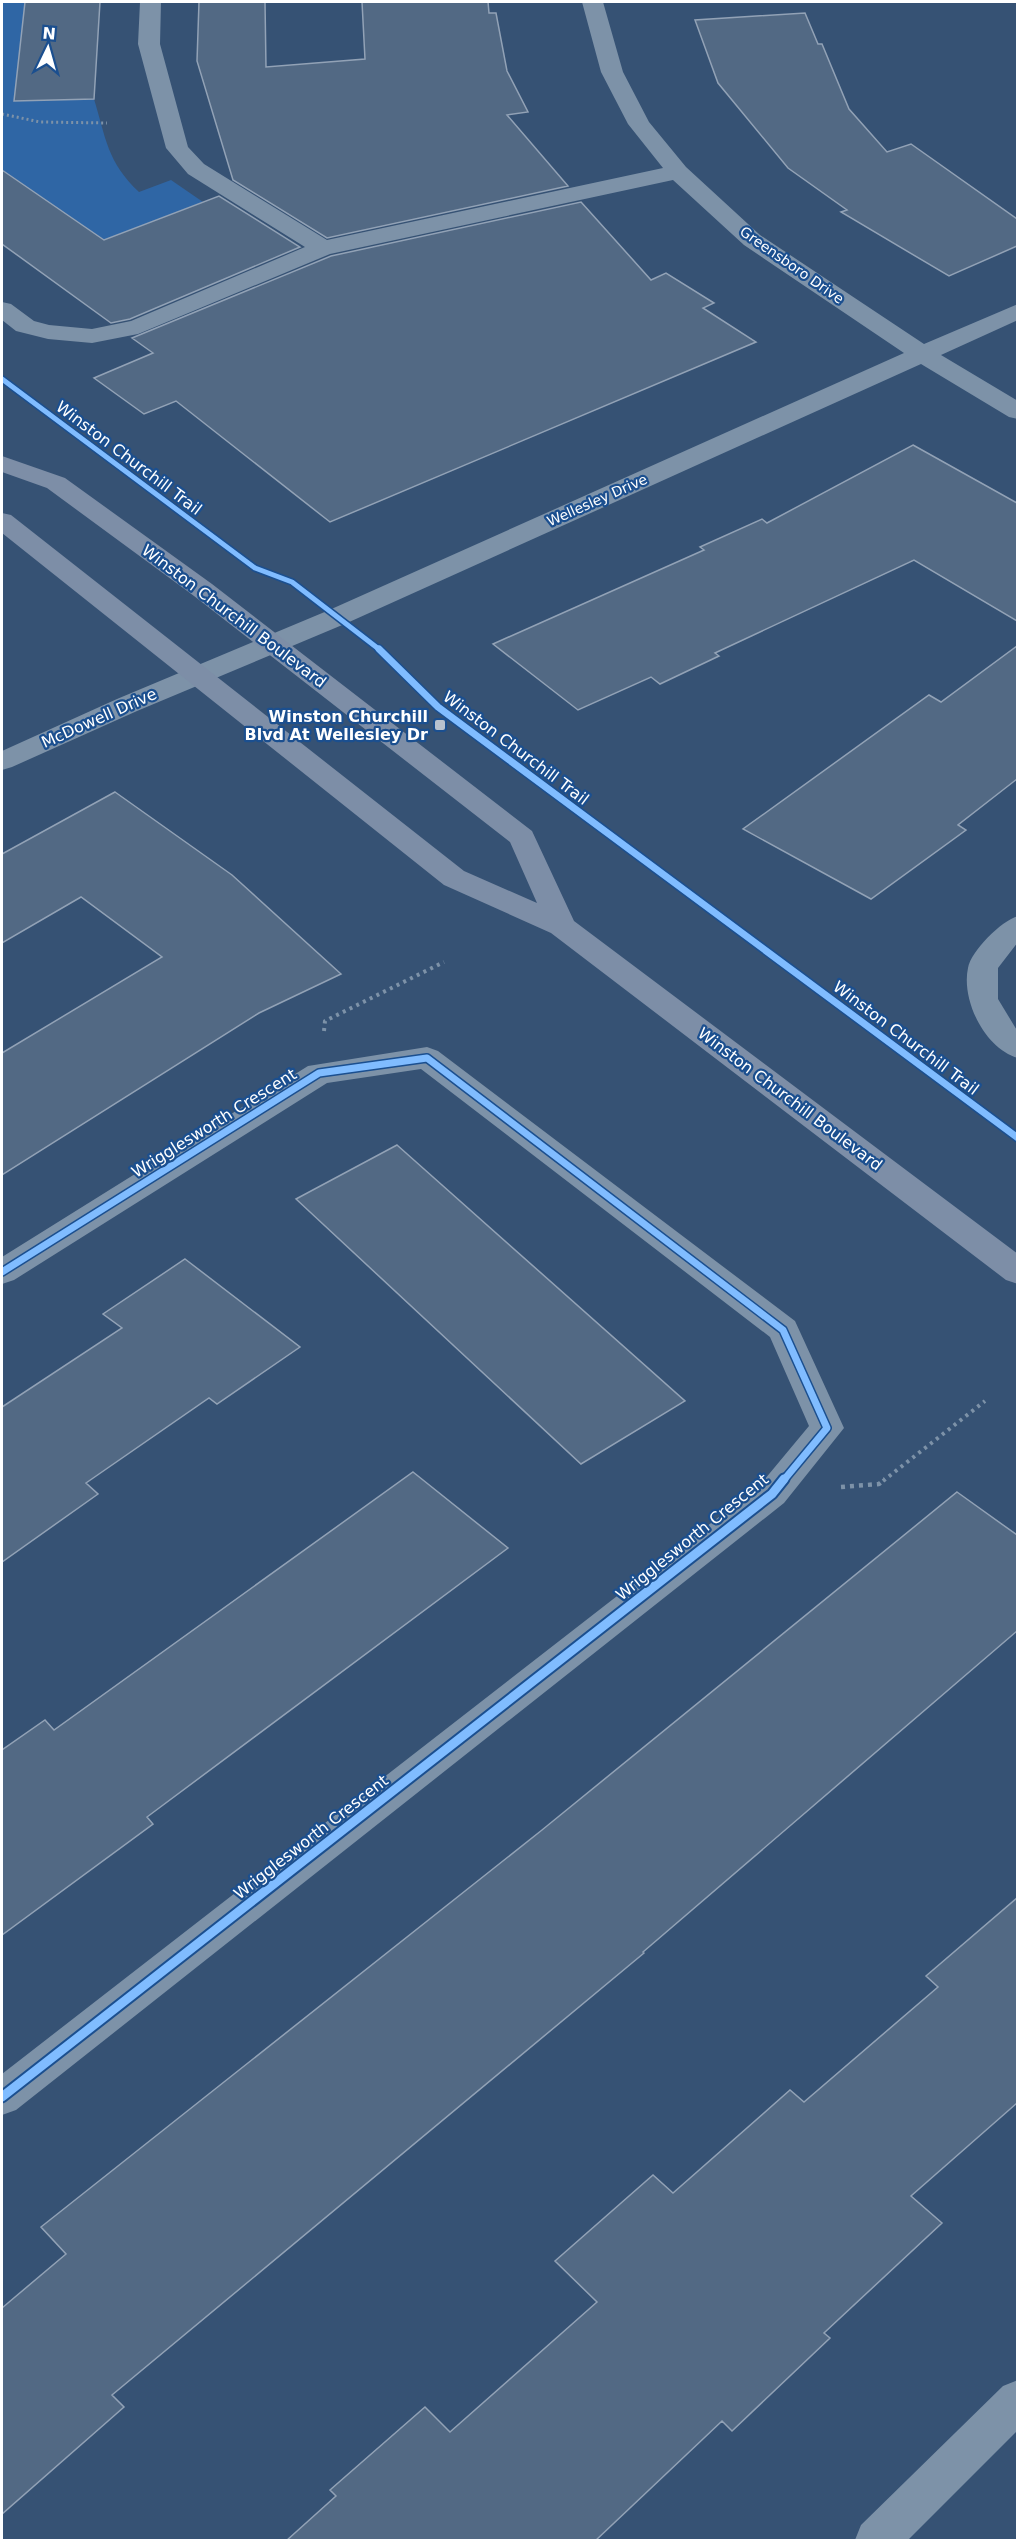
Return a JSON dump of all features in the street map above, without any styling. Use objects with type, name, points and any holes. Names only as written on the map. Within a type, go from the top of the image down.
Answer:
[{"type":"main road","name":"Winston Churchill Boulevard","points":[[2,464],[56,483],[272,644],[522,837],[562,926]]},
{"type":"main road","name":"Winston Churchill Boulevard","points":[[2,521],[454,878],[562,926],[1017,1272]]},
{"type":"street","points":[[150,2],[149,44],[177,148],[196,169],[323,248]]},
{"type":"street","name":"Greensboro Drive","points":[[593,2],[612,72],[639,124],[678,172],[752,240],[921,353],[1017,412]]},
{"type":"street","points":[[2,309],[25,326],[48,332],[92,336],[138,327],[323,248],[678,172]]},
{"type":"street","name":"Wellesley Drive","points":[[198,676],[338,617],[1017,311]]},
{"type":"street","name":"McDowell Drive","points":[[2,761],[198,676]]},
{"type":"street","points":[[1017,926],[1004,937],[983,967],[983,999],[1003,1037],[1017,1048]]},
{"type":"street","name":"Wrigglesworth Crescent","points":[[2,1272],[319,1073],[427,1058],[783,1330],[827,1428],[772,1494],[2,2097]]},
{"type":"street","points":[[877,2541],[1017,2400]]},
{"type":"path","points":[[2,114],[16,119],[62,124],[107,123]]},
{"type":"path","points":[[319,1073],[325,1021],[444,962]]},
{"type":"path","points":[[772,1494],[879,1484],[985,1401]]},
{"type":"shaded area","points":[[2,2],[25,2],[14,100],[94,99],[114,160],[128,181],[139,192],[171,180],[203,202],[35,267],[69,217],[2,170]]},
{"type":"building","points":[[25,2],[100,2],[94,99],[14,101]]},
{"type":"building","points":[[199,2],[265,2],[266,67],[365,59],[362,2],[488,2],[489,13],[496,13],[507,71],[528,112],[507,115],[568,186],[327,238],[233,180],[197,61]]},
{"type":"building","points":[[805,13],[818,44],[822,44],[849,109],[887,152],[911,144],[1017,219],[1017,246],[949,276],[841,212],[847,210],[788,168],[718,83],[695,20]]},
{"type":"building","points":[[2,170],[104,240],[219,196],[300,247],[130,319],[111,323],[2,244]]},
{"type":"building","points":[[581,202],[651,280],[666,273],[714,303],[703,308],[756,342],[330,522],[176,401],[144,414],[94,378],[153,353],[132,338],[331,256]]},
{"type":"building","points":[[913,445],[1017,503],[1017,621],[914,560],[715,653],[719,656],[660,684],[651,677],[578,710],[493,644],[704,550],[700,547],[762,519],[767,523]]},
{"type":"building","points":[[1017,646],[1017,779],[958,825],[966,830],[871,899],[743,829],[929,695],[941,702]]},
{"type":"building","points":[[115,792],[232,875],[341,974],[259,1013],[2,1175],[2,1053],[162,957],[81,897],[2,943],[2,854]]},
{"type":"building","points":[[397,1145],[685,1401],[581,1464],[296,1199]]},
{"type":"building","points":[[185,1259],[300,1347],[217,1404],[209,1398],[86,1483],[98,1494],[2,1562],[2,1407],[122,1328],[103,1314]]},
{"type":"building","points":[[413,1472],[508,1548],[147,1817],[153,1824],[2,1935],[2,1750],[45,1720],[54,1730]]},
{"type":"building","points":[[957,1492],[1017,1535],[1017,1631],[644,1953],[112,2395],[124,2407],[2,2514],[2,2308],[66,2254],[41,2227],[542,1830]]},
{"type":"building","points":[[1017,1898],[1017,2103],[911,2196],[942,2223],[824,2333],[830,2338],[732,2431],[722,2421],[595,2541],[286,2541],[336,2496],[330,2490],[425,2407],[450,2432],[597,2302],[555,2261],[653,2175],[673,2193],[790,2090],[804,2102],[938,1987],[926,1976]]},
{"type":"cycle path","name":"Winston Churchill Trail","points":[[2,379],[255,568],[292,582],[379,649],[438,707],[1018,1138]]},
{"type":"cycle path","points":[[2,1272],[319,1073],[427,1058],[783,1330],[827,1428],[772,1494],[2,2097]]},
{"type":"place","name":"Winston Churchill Blvd At Wellesley Dr","points":[[440,725]]}]
